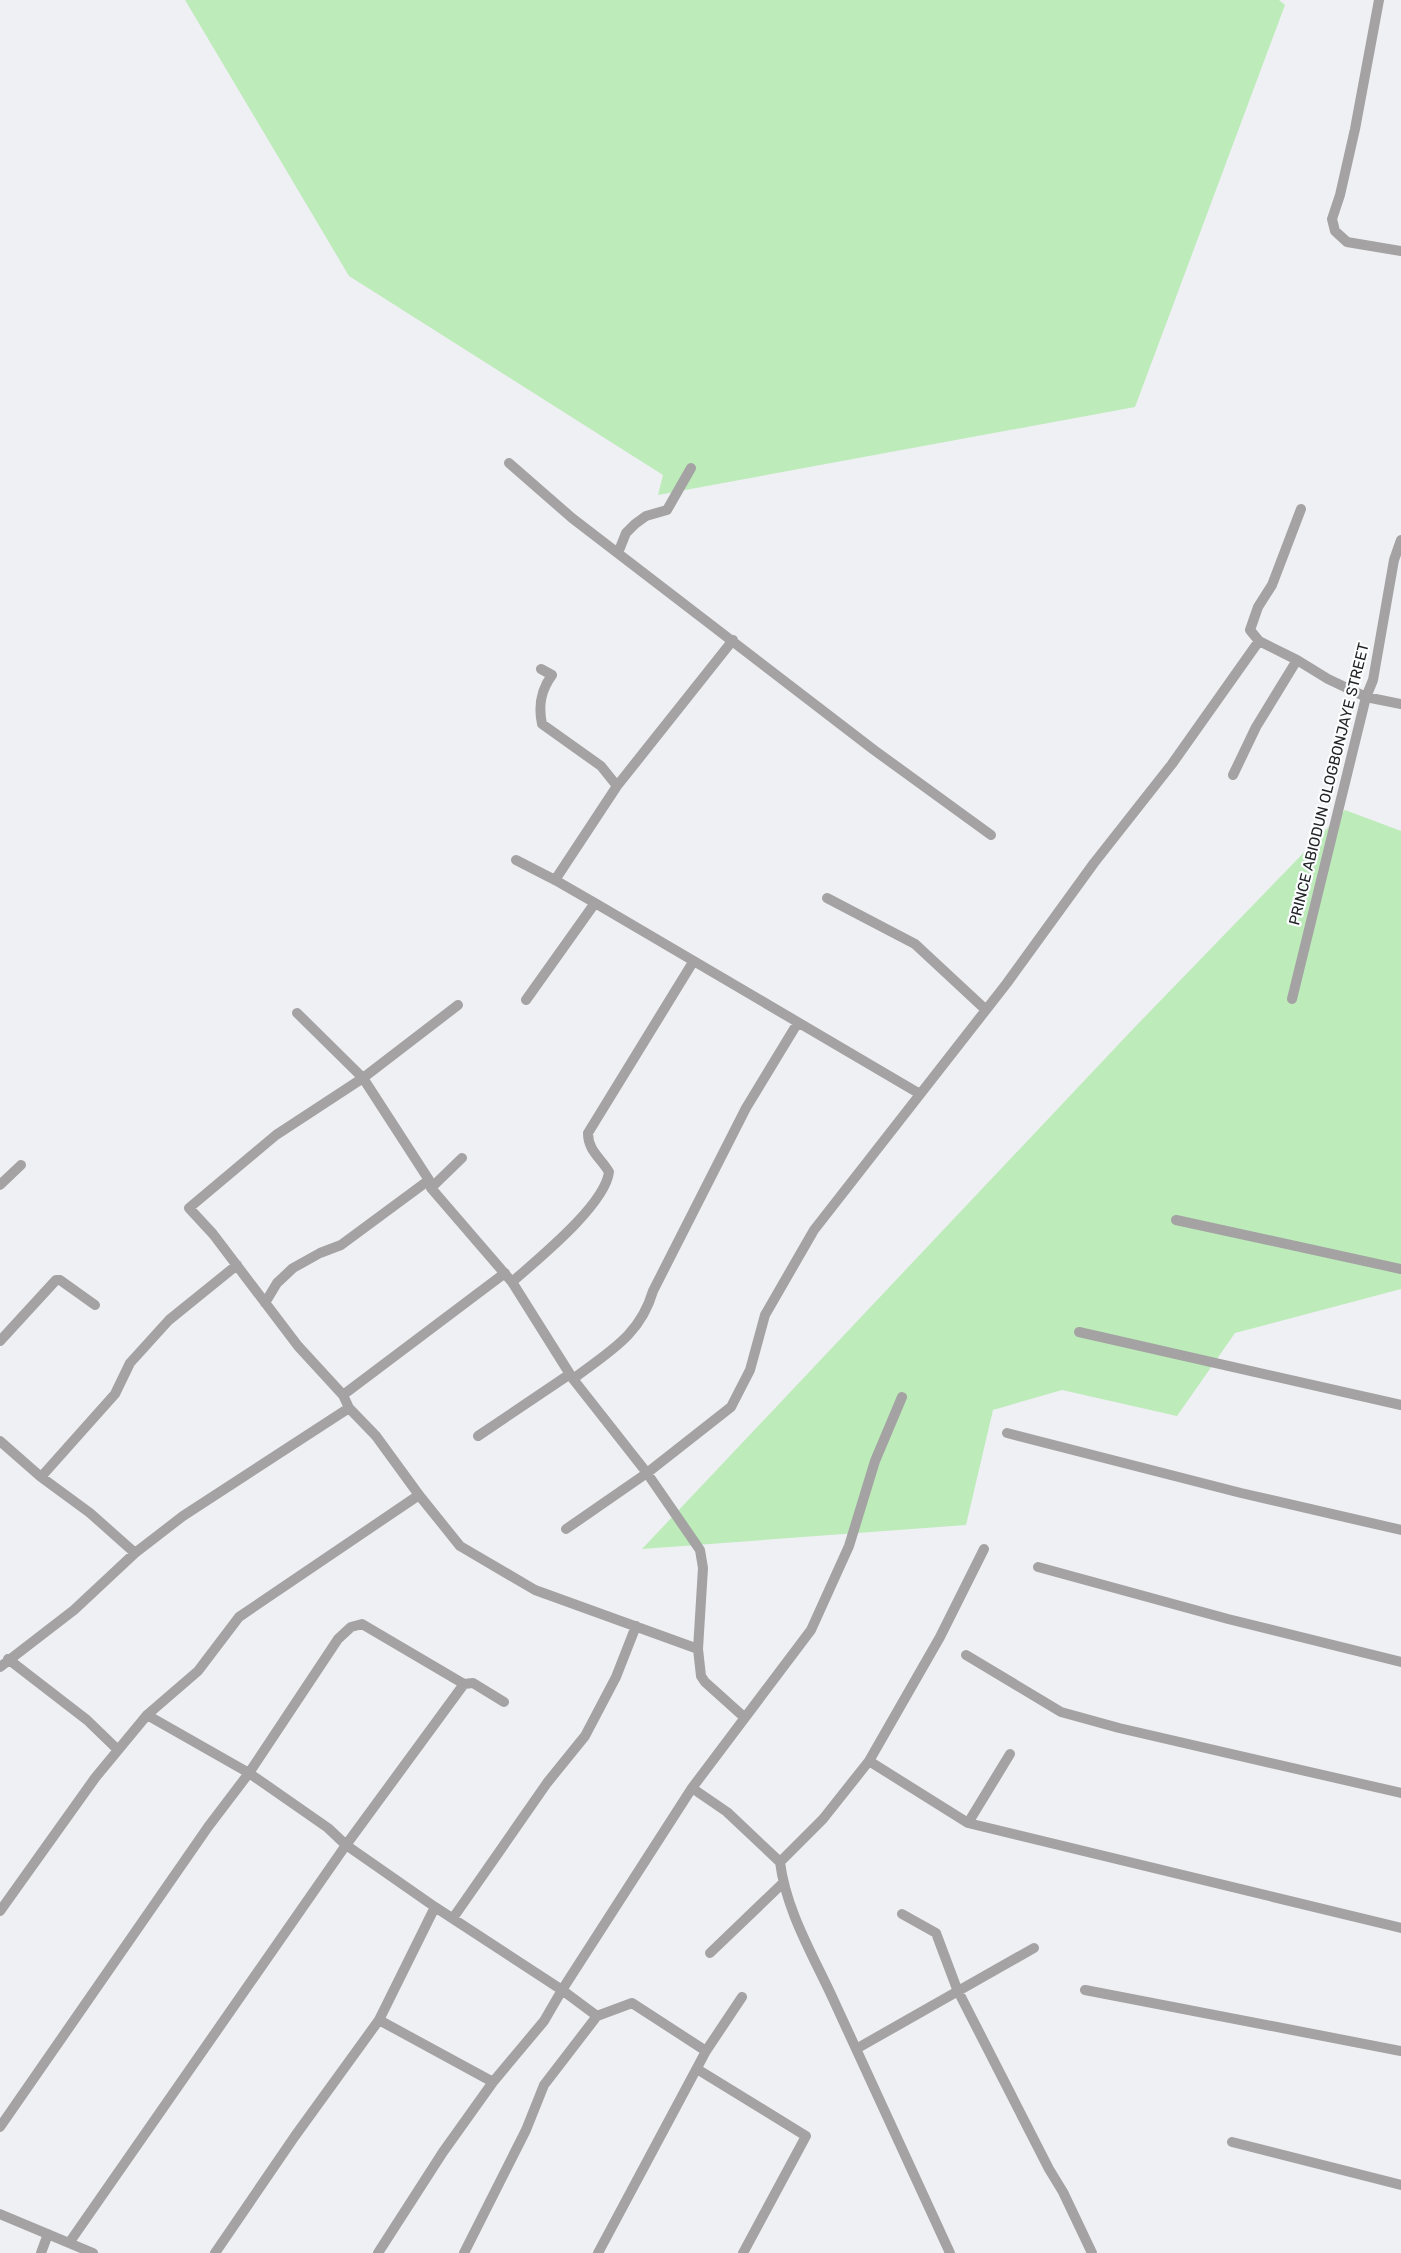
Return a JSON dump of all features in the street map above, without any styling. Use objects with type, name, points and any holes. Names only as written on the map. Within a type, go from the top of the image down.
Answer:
[{"type":"street","points":[[1378,0],[1355,129],[1340,195],[1332,219],[1335,231],[1347,242],[1401,251]]},
{"type":"street","points":[[509,463],[572,518],[874,750],[991,835]]},
{"type":"street","points":[[618,553],[626,533],[635,524],[646,516],[667,510],[691,468]]},
{"type":"street","points":[[1301,509],[1272,585],[1258,607],[1250,630],[1259,641],[1328,679],[1366,697],[1401,704]]},
{"type":"street","name":"PRINCE ABIODUN OLOGBONJAYE STREET","points":[[1292,999],[1366,697],[1373,680],[1394,560],[1401,540]]},
{"type":"street","points":[[555,880],[617,786],[733,640]]},
{"type":"street","points":[[566,1529],[647,1473],[731,1407],[750,1370],[765,1315],[814,1230],[986,1010],[1094,863],[1172,764],[1259,641]]},
{"type":"street","points":[[1233,776],[1256,726],[1297,660]]},
{"type":"street","points":[[541,669],[552,675],[540,698],[539,711],[542,724],[601,766],[617,786]]},
{"type":"street","points":[[516,860],[595,903],[797,1024],[920,1094]]},
{"type":"street","points":[[827,898],[915,945],[986,1010]]},
{"type":"street","points":[[526,1000],[595,903]]},
{"type":"street","points":[[513,1282],[573,1228],[608,1183],[609,1172],[592,1151],[588,1142],[588,1133],[693,962]]},
{"type":"street","points":[[458,1005],[363,1078],[276,1136],[189,1208],[237,1265],[298,1346],[343,1395],[349,1408],[376,1436],[460,1546],[535,1590],[698,1649]]},
{"type":"street","points":[[297,1013],[363,1078],[430,1184],[513,1282],[572,1376],[647,1473],[700,1550],[703,1558],[698,1649],[701,1676],[744,1717]]},
{"type":"street","points":[[478,1436],[631,1335],[648,1310],[653,1291],[746,1107],[797,1024]]},
{"type":"street","points":[[266,1303],[277,1282],[292,1268],[341,1245],[430,1184],[462,1158]]},
{"type":"street","points":[[0,1185],[21,1165]]},
{"type":"street","points":[[1176,1220],[1401,1269]]},
{"type":"street","points":[[41,1477],[115,1394],[130,1363],[169,1320],[237,1265]]},
{"type":"street","points":[[343,1395],[505,1273]]},
{"type":"street","points":[[0,1341],[56,1280],[60,1280],[95,1305]]},
{"type":"street","points":[[1079,1332],[1401,1405]]},
{"type":"street","points":[[378,2253],[443,2152],[493,2082],[544,2021],[692,1788],[811,1630],[849,1546],[875,1461],[902,1397]]},
{"type":"street","points":[[117,1749],[87,1720],[4,1663],[74,1610],[135,1553],[183,1516],[349,1408]]},
{"type":"street","points":[[1006,1433],[1401,1530]]},
{"type":"street","points":[[0,1441],[41,1477],[90,1512],[135,1553]]},
{"type":"street","points":[[0,1911],[117,1749],[147,1715],[198,1671],[239,1617],[419,1495]]},
{"type":"street","points":[[780,1862],[823,1819],[869,1761],[940,1637],[984,1549]]},
{"type":"street","points":[[1038,1567],[1228,1620],[1401,1662]]},
{"type":"street","points":[[0,2127],[208,1827],[249,1773],[338,1639],[351,1627],[362,1624],[464,1684],[473,1683],[504,1702]]},
{"type":"street","points":[[453,1918],[547,1783],[585,1736],[616,1677],[636,1626]]},
{"type":"street","points":[[966,1655],[1061,1712],[1119,1728],[1401,1793]]},
{"type":"street","points":[[69,2243],[346,1845],[464,1684]]},
{"type":"street","points":[[147,1715],[249,1773],[328,1828],[346,1845],[597,2016]]},
{"type":"street","points":[[968,1822],[1010,1754]]},
{"type":"street","points":[[869,1761],[968,1822],[1401,1928]]},
{"type":"street","points":[[692,1788],[727,1812],[780,1862],[783,1883],[801,1929],[896,2131],[909,2168],[950,2253]]},
{"type":"street","points":[[710,1953],[783,1883]]},
{"type":"street","points":[[215,2253],[295,2136],[379,2020],[435,1907]]},
{"type":"street","points":[[903,1914],[936,1933],[957,1989],[1063,2192],[1092,2253]]},
{"type":"street","points":[[856,2049],[957,1989],[1034,1948]]},
{"type":"street","points":[[1084,1990],[1401,2051]]},
{"type":"street","points":[[597,2253],[706,2051],[742,1997]]},
{"type":"street","points":[[464,2253],[526,2130],[544,2085],[597,2016],[632,2003],[706,2051]]},
{"type":"street","points":[[379,2020],[493,2082]]},
{"type":"street","points":[[697,2069],[806,2136],[743,2253]]},
{"type":"street","points":[[1232,2142],[1401,2184]]},
{"type":"street","points":[[0,2214],[93,2253]]},
{"type":"street","points":[[41,2253],[48,2234]]},
{"type":"green space","points":[[185,0],[1279,0],[1285,5],[1135,407],[658,495],[663,475],[349,276]]},
{"type":"green space","points":[[1345,810],[1401,831],[1401,1289],[1235,1333],[1177,1416],[1062,1390],[993,1410],[966,1525],[642,1549],[1133,1029]]}]
